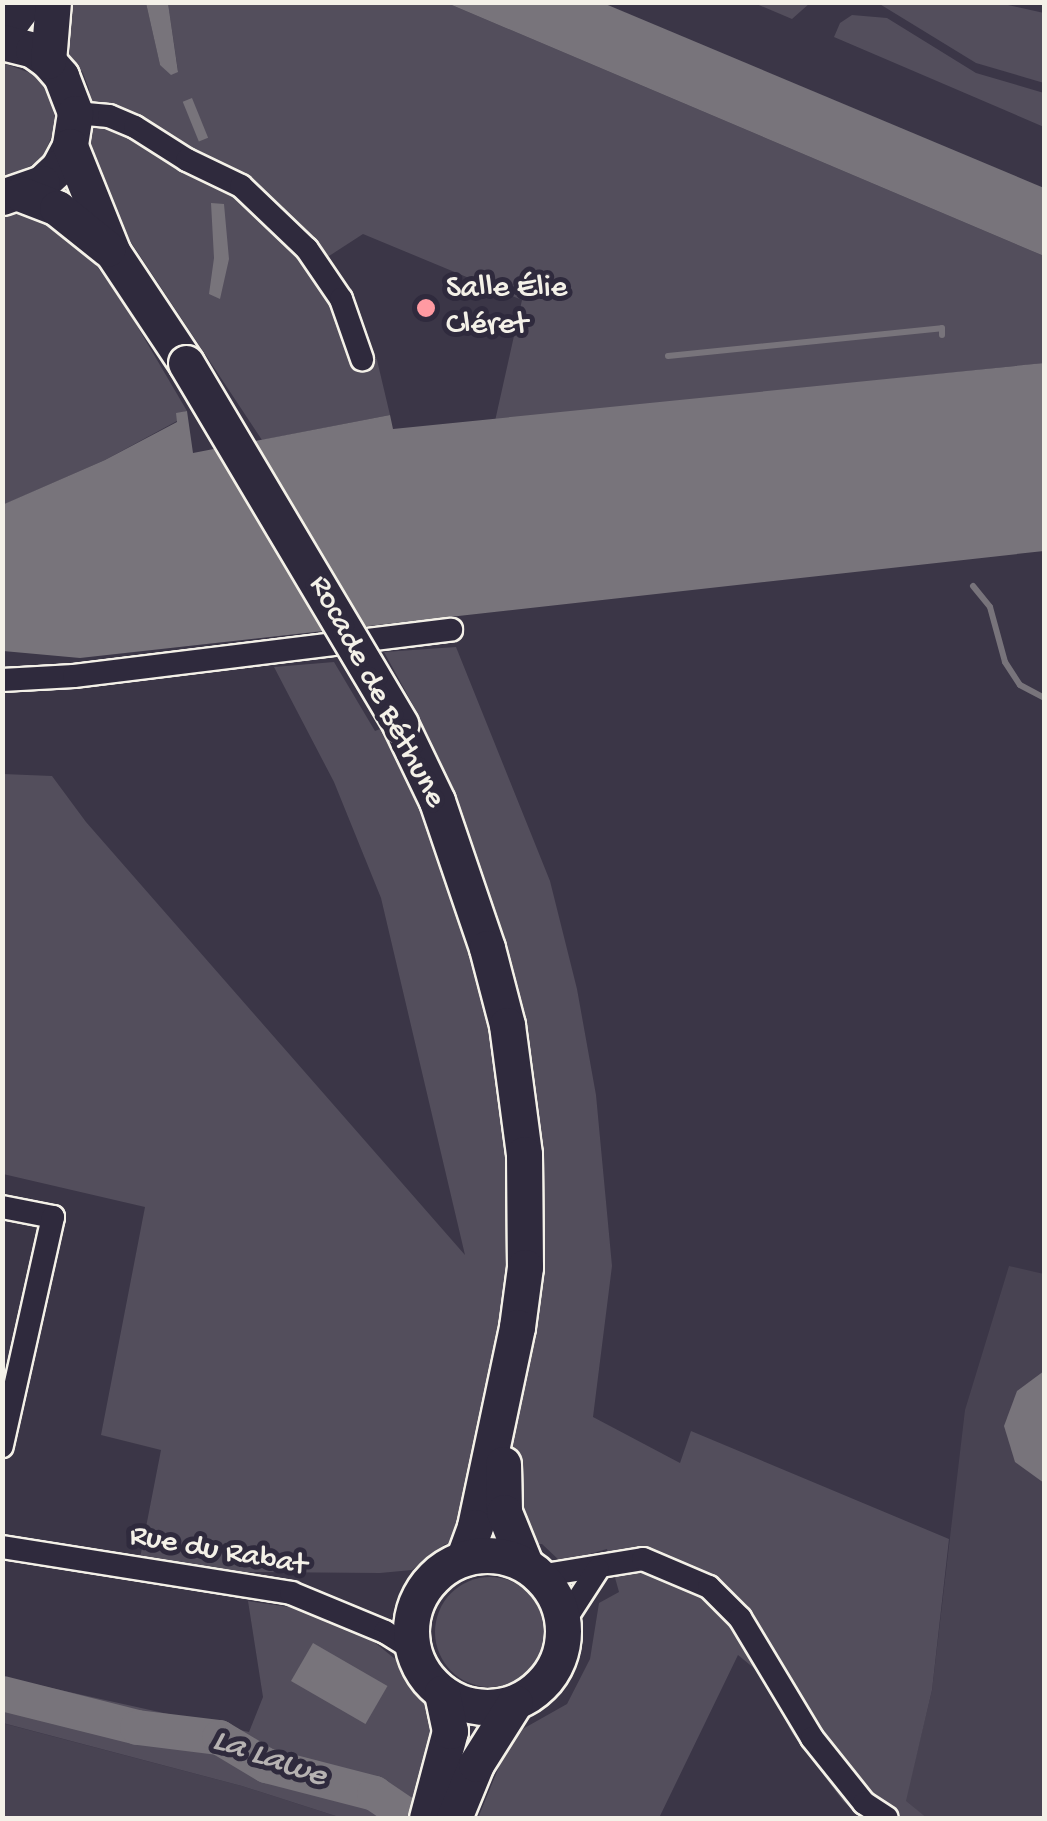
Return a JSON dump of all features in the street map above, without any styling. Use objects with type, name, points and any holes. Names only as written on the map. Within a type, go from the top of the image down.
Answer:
[{"type":"main road","points":[[2,34],[26,2]]},
{"type":"main road","points":[[2,42],[33,50],[48,60],[54,2]]},
{"type":"main road","name":"Rocade de Béthune","points":[[48,60],[70,94],[72,130],[113,253],[186,363],[400,724],[437,802],[466,880],[507,1025],[519,1094],[527,1218],[525,1267],[500,1414],[464,1557]]},
{"type":"main road","points":[[12,195],[42,183],[59,167],[72,130]]},
{"type":"main road","name":"Rocade de Béthune","points":[[12,195],[57,208],[113,253]]},
{"type":"main road","name":"Rocade de Béthune","points":[[500,1414],[504,1512],[532,1570]]},
{"type":"main road","points":[[503,1556],[532,1570],[556,1597],[563,1623],[563,1638],[553,1670],[530,1694],[515,1702],[478,1707],[442,1693],[429,1681],[412,1648],[411,1620],[420,1592],[432,1577],[464,1557],[503,1556]]},
{"type":"main road","points":[[437,1816],[450,1730],[442,1693]]},
{"type":"main road","points":[[437,1816],[515,1702]]},
{"type":"street","points":[[72,130],[108,116],[242,186],[315,262],[341,299],[362,359]]},
{"type":"street","points":[[2,680],[74,676],[451,630]]},
{"type":"street","points":[[2,1206],[53,1217],[2,1446]]},
{"type":"street","name":"Rue du Rabat","points":[[2,1547],[291,1592],[385,1632],[412,1648]]},
{"type":"street","points":[[532,1570],[598,1569],[643,1559],[709,1588],[740,1618],[812,1738],[864,1803],[887,1818]]},
{"type":"street","points":[[563,1623],[598,1569]]},
{"type":"shaded area","points":[[2,3],[146,3],[160,65],[178,71],[168,3],[447,3],[1044,256],[1044,363],[495,421],[522,300],[363,234],[326,258],[339,274],[377,360],[390,415],[262,440],[109,209],[91,165],[89,89],[83,73],[61,42],[3,25]]},
{"type":"shaded area","points":[[146,3],[168,3],[178,72],[171,75],[160,65]]},
{"type":"shaded area","points":[[447,3],[603,3],[1044,188],[1044,256]]},
{"type":"shaded area","points":[[754,3],[810,3],[792,19]]},
{"type":"shaded area","points":[[878,3],[999,3],[1044,13],[1044,83],[976,63]]},
{"type":"shaded area","points":[[852,15],[887,18],[976,73],[1044,93],[1044,127],[834,37],[840,23]]},
{"type":"shaded area","points":[[3,63],[33,74],[46,87],[57,124],[42,159],[9,178],[3,178]]},
{"type":"shaded area","points":[[192,98],[208,138],[199,142],[183,102]]},
{"type":"shaded area","points":[[211,203],[224,204],[229,259],[220,299],[209,294],[214,258]]},
{"type":"shaded area","points":[[36,211],[79,242],[123,302],[187,411],[177,414],[177,421],[105,460],[3,505],[2,212]]},
{"type":"shaded area","points":[[1044,363],[1044,551],[80,658],[3,651],[2,505],[105,460],[177,422],[176,413],[187,411],[193,453],[390,415],[393,429]]},
{"type":"shaded area","points":[[456,647],[550,881],[577,989],[596,1095],[612,1266],[593,1417],[680,1463],[691,1431],[949,1539],[932,1690],[906,1801],[927,1818],[862,1818],[843,1801],[792,1733],[761,1674],[738,1655],[659,1818],[478,1818],[512,1735],[567,1704],[590,1659],[599,1603],[619,1592],[607,1549],[561,1562],[542,1544],[445,1544],[412,1570],[380,1573],[244,1572],[140,1558],[161,1450],[101,1435],[145,1207],[3,1174],[3,774],[52,776],[86,822],[465,1255],[381,898],[334,782],[274,667],[334,662],[375,731],[418,714],[384,652]]},
{"type":"shaded area","points":[[1009,1266],[1044,1274],[1044,1818],[927,1818],[905,1802],[932,1690],[965,1410]]},
{"type":"shaded area","points":[[1044,1371],[1044,1483],[1015,1462],[1004,1426],[1017,1391]]},
{"type":"shaded area","points":[[490,1577],[511,1582],[529,1593],[540,1611],[545,1632],[540,1653],[529,1671],[511,1682],[490,1687],[469,1682],[451,1671],[440,1653],[435,1632],[440,1611],[451,1593],[469,1582]]},
{"type":"shaded area","points":[[248,1601],[296,1608],[368,1637],[400,1663],[426,1702],[436,1732],[412,1818],[342,1818],[242,1786],[3,1723],[2,1677],[249,1732],[263,1697]]},
{"type":"shaded area","points":[[313,1643],[387,1686],[365,1724],[291,1681]]},
{"type":"shaded area","points":[[2,1723],[242,1786],[342,1818],[3,1818]]},
{"type":"waterway","points":[[668,356],[942,328],[942,335]]},
{"type":"waterway","points":[[973,586],[990,607],[1005,662],[1020,685],[1044,698]]},
{"type":"waterway","name":"La Lawe","points":[[2,1693],[137,1727],[219,1737],[266,1765],[374,1793],[411,1818]]},
{"type":"place","name":"Salle Élie Cléret","points":[[426,308]]}]
